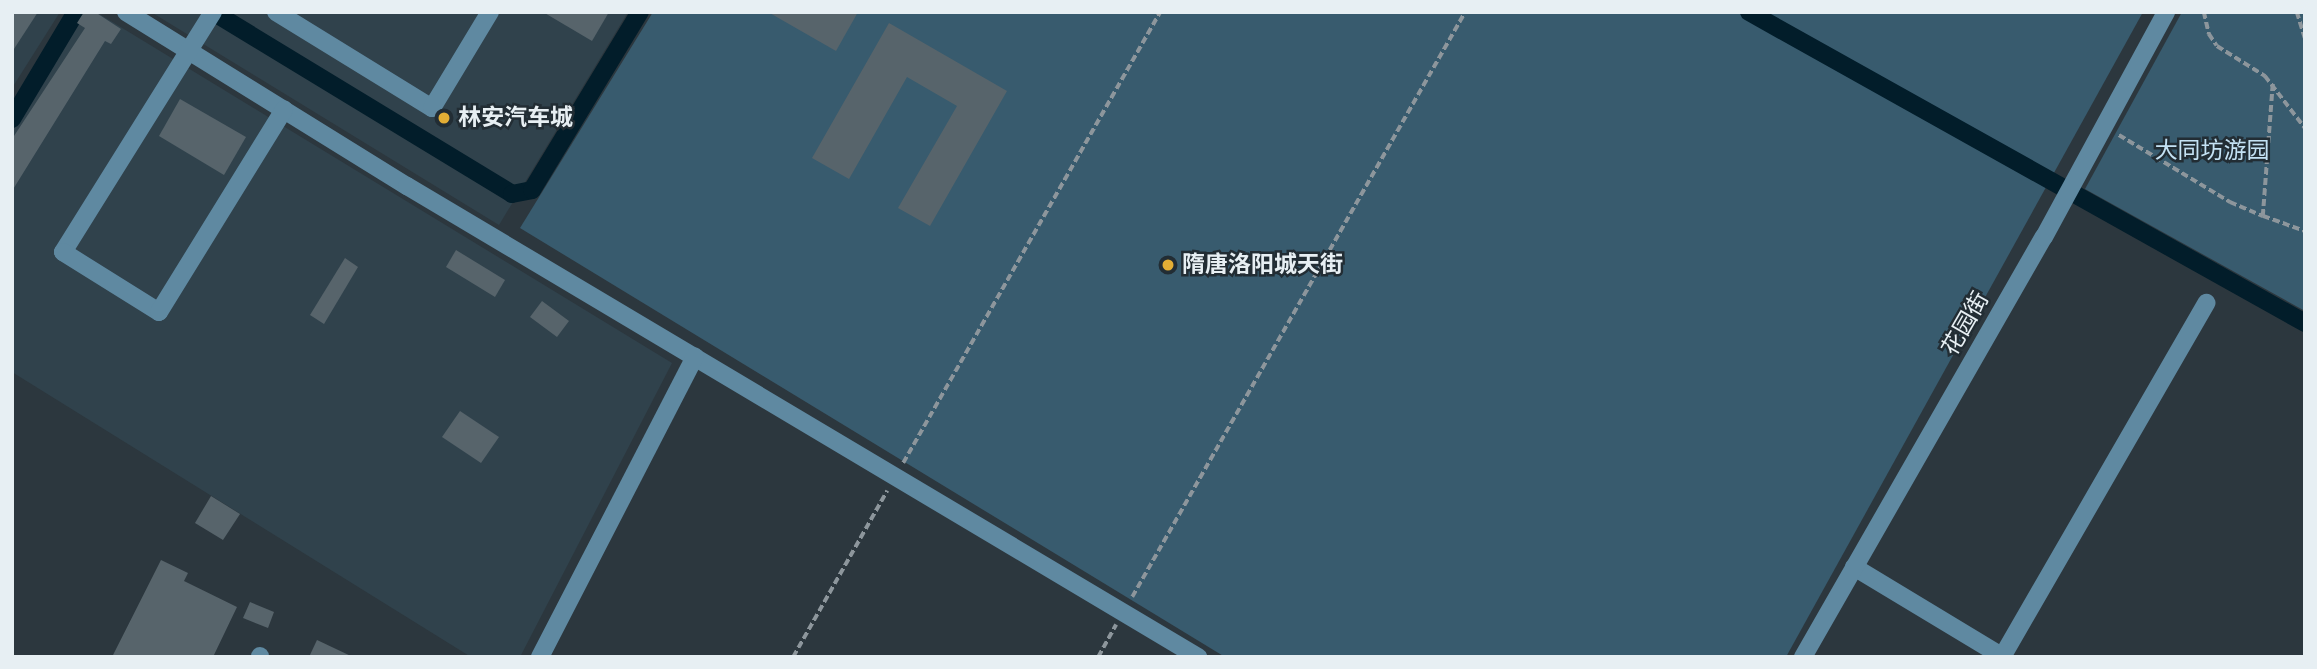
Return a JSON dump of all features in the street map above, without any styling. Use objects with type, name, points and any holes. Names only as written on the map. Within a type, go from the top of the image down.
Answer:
[{"type":"street","points":[[213,12],[63,252],[159,312],[284,110]]},
{"type":"street","points":[[276,12],[432,107],[491,12]]},
{"type":"street","name":"花园街","points":[[1803,657],[2050,226],[2166,12]]},
{"type":"street","points":[[130,13],[284,110],[695,358],[1198,657]]},
{"type":"street","points":[[1854,567],[2002,657],[2206,303]]},
{"type":"street","points":[[540,657],[695,358]]},
{"type":"path","points":[[793,657],[1160,12]]},
{"type":"path","points":[[1098,657],[1465,12]]},
{"type":"path","points":[[2204,12],[2209,34],[2217,46],[2251,65],[2273,85],[2305,128]]},
{"type":"path","points":[[2297,12],[2305,38]]},
{"type":"path","points":[[2263,216],[2273,85]]},
{"type":"path","points":[[2116,133],[2230,202],[2305,231]]},
{"type":"shaded area","points":[[12,12],[60,12],[12,88]]},
{"type":"shaded area","points":[[84,12],[96,12],[672,363],[520,657],[471,657],[12,372],[12,131]]},
{"type":"shaded area","name":"林安汽车城","points":[[151,12],[628,12],[499,225]]},
{"type":"green space","points":[[653,12],[2143,12],[1786,657],[1225,657],[520,228]]},
{"type":"green space","name":"大同坊游园","points":[[2182,12],[2305,12],[2305,311],[2085,189]]},
{"type":"building","points":[[12,12],[38,12],[12,52]]},
{"type":"building","points":[[84,12],[95,12],[121,29],[111,44],[105,41],[12,191],[12,139],[85,28],[77,23]]},
{"type":"building","points":[[543,12],[609,12],[592,41]]},
{"type":"building","points":[[768,12],[858,12],[836,51]]},
{"type":"building","points":[[889,23],[1007,91],[930,226],[898,208],[957,106],[907,77],[849,179],[812,158]]},
{"type":"building","points":[[180,99],[246,137],[224,175],[159,136]]},
{"type":"building","points":[[456,250],[505,280],[495,297],[446,267]]},
{"type":"building","points":[[345,258],[358,267],[324,324],[310,315]]},
{"type":"building","points":[[542,301],[569,321],[557,337],[530,317]]},
{"type":"building","points":[[460,411],[499,437],[481,463],[442,437]]},
{"type":"building","points":[[211,496],[240,514],[223,540],[195,523]]},
{"type":"building","points":[[161,560],[188,573],[184,581],[237,607],[213,657],[112,657]]},
{"type":"building","points":[[250,602],[274,612],[268,628],[243,618]]},
{"type":"building","points":[[317,640],[353,657],[309,657]]},
{"type":"waterway","points":[[12,119],[76,12]]},
{"type":"waterway","points":[[213,12],[512,194],[532,190],[640,12]]},
{"type":"waterway","points":[[1749,12],[2305,323]]},
{"type":"place","name":"林安汽车城","points":[[444,118]]},
{"type":"place","name":"隋唐洛阳城天街","points":[[1168,265]]}]
